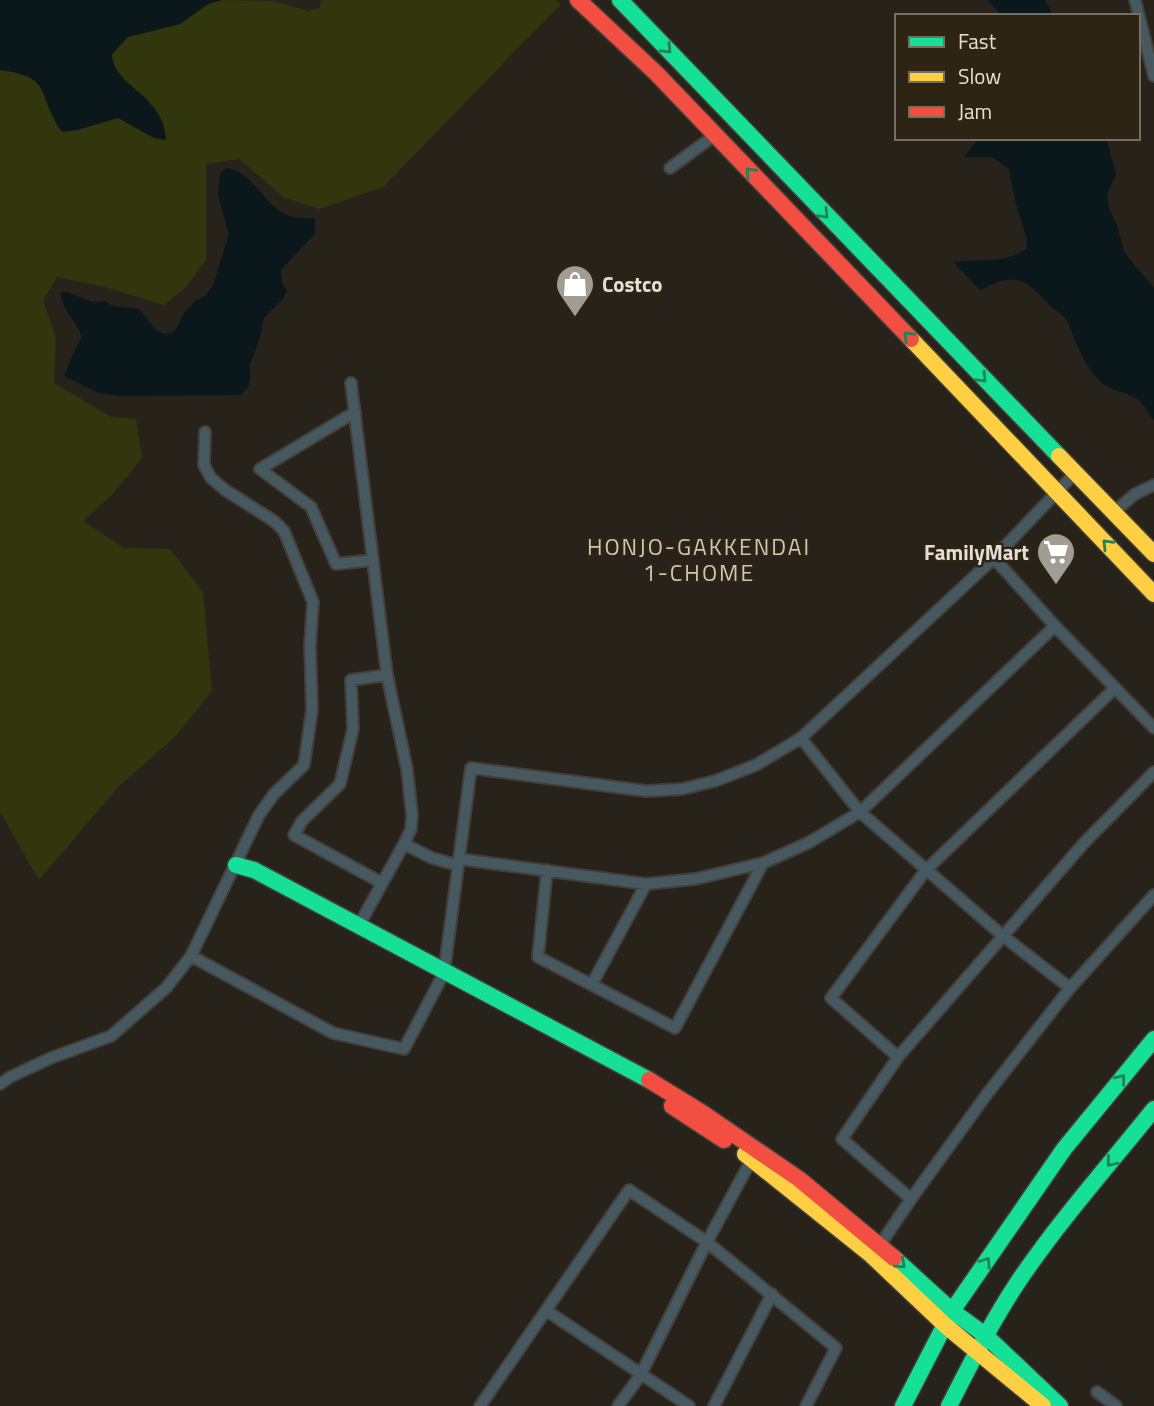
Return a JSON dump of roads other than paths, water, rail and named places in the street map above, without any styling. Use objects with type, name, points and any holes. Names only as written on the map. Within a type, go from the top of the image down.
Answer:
[{"type":"street","points":[[578,0],[656,74],[1154,594]]},
{"type":"street","points":[[620,0],[1154,554]]},
{"type":"street","points":[[1140,19],[1154,76]]},
{"type":"street","points":[[1141,23],[1154,20]]},
{"type":"street","points":[[670,169],[715,135],[732,117]]},
{"type":"street","points":[[859,285],[876,268]]},
{"type":"street","points":[[351,383],[387,675],[407,769],[412,815],[411,829],[404,844],[358,927]]},
{"type":"street","points":[[355,412],[260,469],[311,507],[337,564],[373,560]]},
{"type":"street","points":[[0,1084],[51,1058],[111,1036],[166,988],[191,956],[260,815],[274,794],[304,765],[312,710],[310,645],[313,602],[284,531],[274,521],[211,478],[204,464],[205,432]]},
{"type":"street","points":[[191,956],[333,1033],[404,1049],[442,977],[471,768],[646,791],[682,789],[715,781],[756,765],[801,738],[994,558],[1075,473]]},
{"type":"street","points":[[1114,512],[1135,495],[1154,485]]},
{"type":"street","points":[[994,558],[1055,626],[1154,728]]},
{"type":"street","points":[[404,844],[432,858],[646,884],[695,879],[763,863],[808,842],[860,812],[1055,626]]},
{"type":"street","points":[[382,883],[294,835],[302,821],[340,784],[353,729],[351,680],[387,675]]},
{"type":"street","points":[[898,1057],[831,998],[926,870],[1115,688]]},
{"type":"street","points":[[801,738],[860,812],[1003,936],[1070,988]]},
{"type":"street","points":[[911,1199],[842,1139],[898,1057],[1084,843],[1154,772]]},
{"type":"street","points":[[547,870],[538,957],[675,1028],[763,863]]},
{"type":"street","points":[[236,865],[254,870],[442,977]]},
{"type":"street","points":[[236,865],[249,879],[660,1086],[755,1154],[949,1319],[985,1335],[1054,1405]]},
{"type":"street","points":[[592,984],[646,884]]},
{"type":"street","points":[[880,1245],[987,1094],[1070,988],[1154,895]]},
{"type":"street","points":[[903,1406],[949,1319],[1064,1149],[1154,1039]]},
{"type":"street","points":[[949,1406],[985,1335],[1021,1279],[1154,1109]]},
{"type":"street","points":[[618,1406],[640,1376],[707,1242],[755,1154]]},
{"type":"street","points":[[755,1154],[799,1179],[880,1245],[977,1351],[1054,1405]]},
{"type":"street","points":[[480,1406],[629,1190],[707,1242],[836,1349],[806,1406]]},
{"type":"street","points":[[714,1406],[772,1294]]},
{"type":"street","points":[[547,1311],[640,1376],[689,1406]]},
{"type":"street","points":[[1097,1392],[1116,1406]]},
{"type":"place","name":"Costco","points":[[575,318]]},
{"type":"place","name":"FamilyMart","points":[[1056,586]]},
{"type":"district","name":"HONJO-GAKKENDAI 1-CHOME","points":[[699,559]]}]
